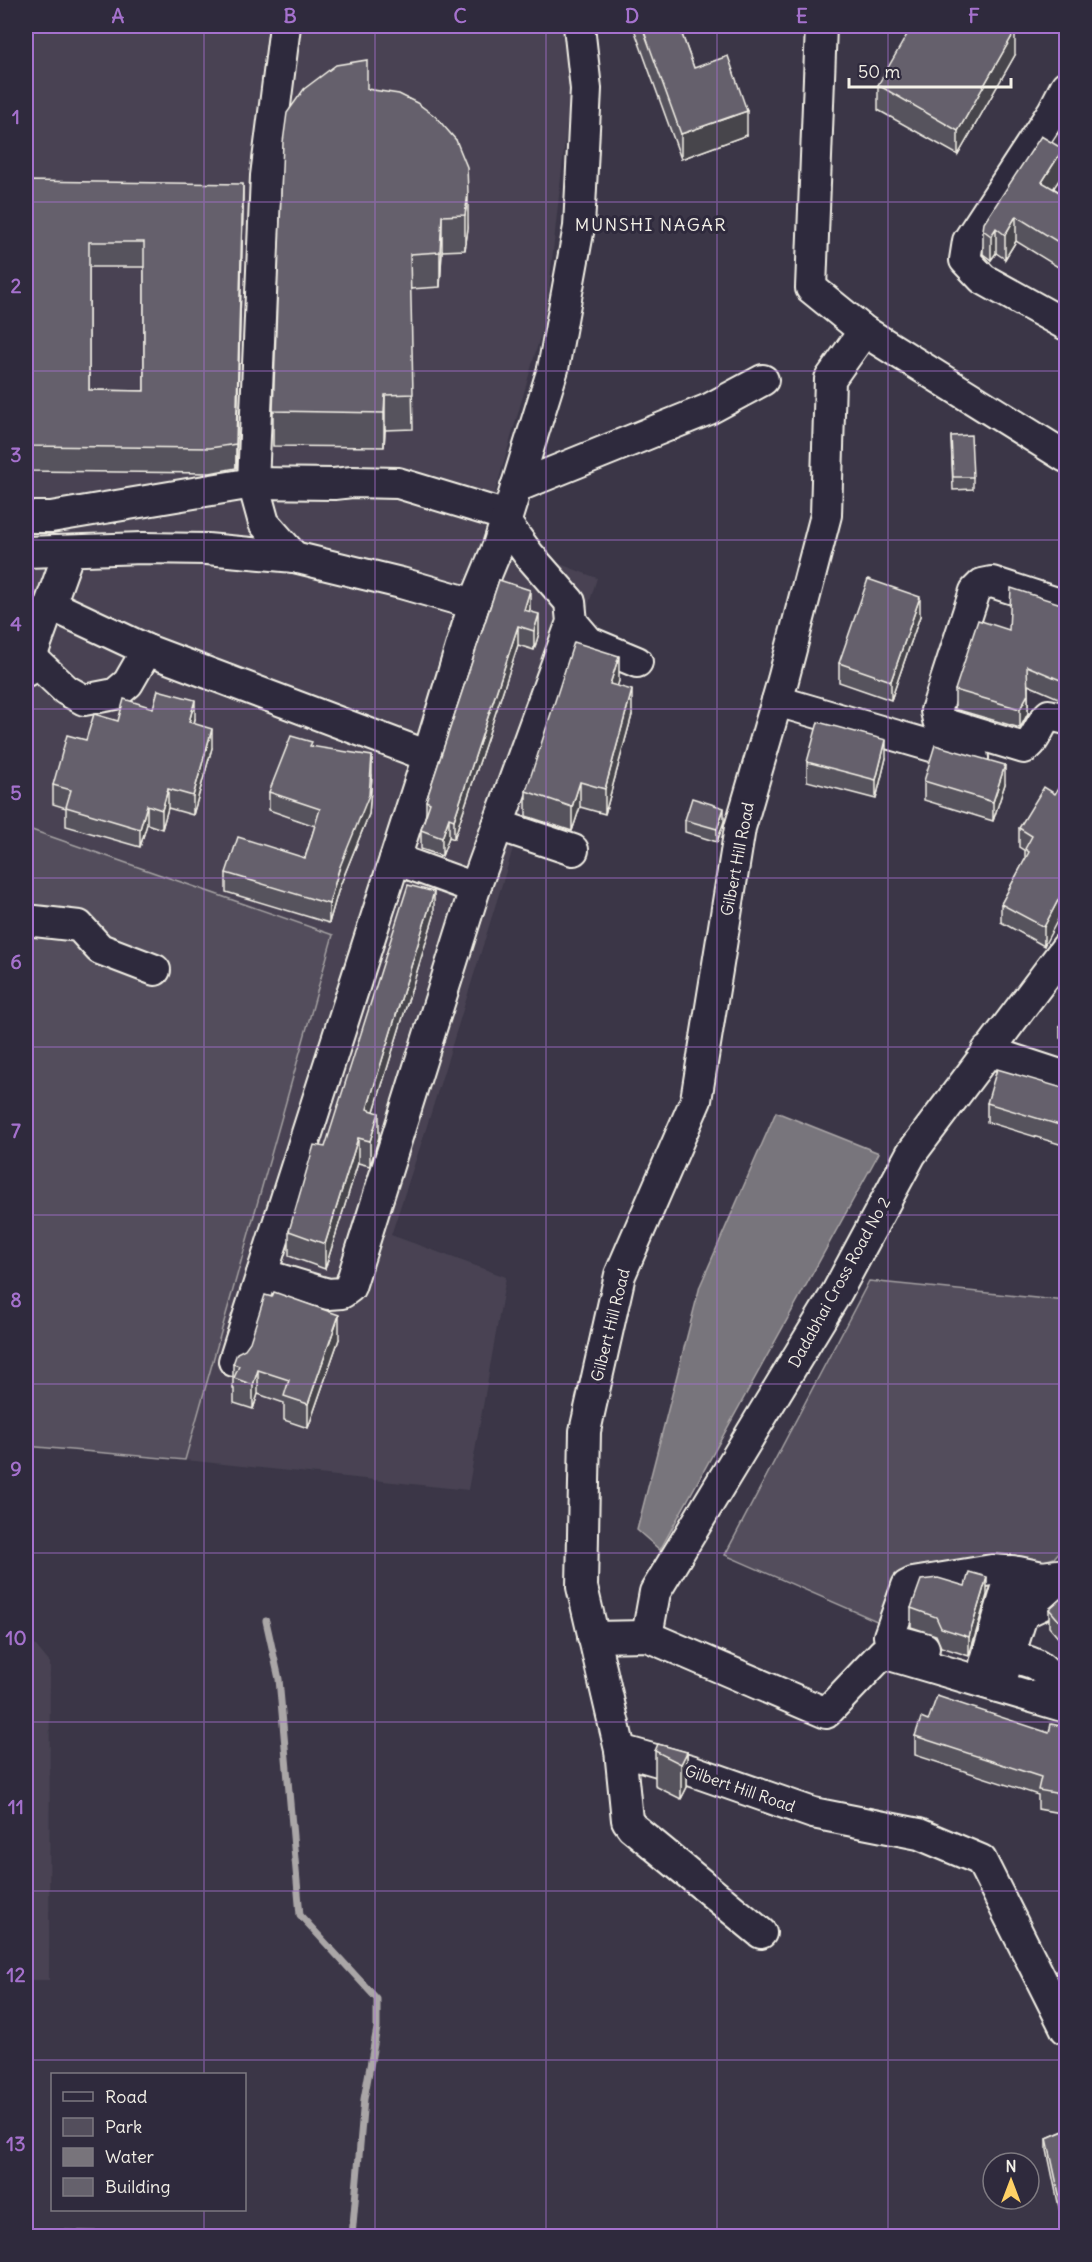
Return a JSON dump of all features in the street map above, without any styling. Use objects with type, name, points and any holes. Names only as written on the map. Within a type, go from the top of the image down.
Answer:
[{"type":"street","points":[[285,26],[266,176],[253,483],[264,523],[294,557]]},
{"type":"street","points":[[234,1361],[428,756],[474,604],[498,546],[553,369],[579,227],[586,89],[579,26]]},
{"type":"street","points":[[821,26],[812,288],[864,331],[1066,457]]},
{"type":"street","points":[[1066,86],[1048,144],[968,241],[965,260],[983,279],[1066,325]]},
{"type":"street","name":"Gilbert Hill Road","points":[[864,331],[830,379],[826,515],[777,701],[740,828],[696,1100],[620,1275],[585,1431],[582,1587],[620,1750],[690,1770],[813,1813],[919,1834],[981,1860],[1066,2029]]},
{"type":"street","points":[[516,487],[709,409],[763,380]]},
{"type":"street","points":[[26,517],[51,517],[253,483],[398,483],[506,519],[529,555],[570,602],[572,622],[475,888],[395,859]]},
{"type":"street","points":[[26,552],[143,548],[207,549],[294,557],[401,583],[474,604]]},
{"type":"street","points":[[69,552],[28,664],[84,700],[115,694],[128,684],[147,650]]},
{"type":"street","points":[[1066,606],[992,582],[982,584],[975,591],[936,711],[938,720],[945,724],[1024,748],[1031,744],[1044,719],[1049,715],[1066,719]]},
{"type":"street","points":[[51,605],[147,650],[428,756]]},
{"type":"street","points":[[572,622],[588,642],[637,662]]},
{"type":"street","points":[[777,701],[1003,766]]},
{"type":"street","points":[[498,825],[573,850]]},
{"type":"street","points":[[262,1274],[328,1294],[342,1293],[350,1287],[477,882]]},
{"type":"street","points":[[26,920],[78,926],[100,949],[155,970]]},
{"type":"street","name":"Dadabhai Cross Road No 2","points":[[648,1636],[655,1592],[837,1292],[911,1154],[1066,948]]},
{"type":"street","points":[[987,1052],[1066,1077]]},
{"type":"street","points":[[1012,1571],[993,1570],[913,1583],[907,1586],[889,1632],[891,1639],[1027,1622]]},
{"type":"street","points":[[1012,1571],[1038,1666],[1050,1679],[1066,1684]]},
{"type":"street","points":[[1012,1571],[1027,1622],[1066,1707]]},
{"type":"street","points":[[593,1637],[648,1636],[826,1713],[883,1653],[1027,1622]]},
{"type":"street","points":[[620,1750],[627,1820],[632,1827],[761,1933]]},
{"type":"shaded area","points":[[26,26],[562,26],[570,94],[546,316],[483,535],[597,578],[391,1235],[506,1277],[468,1490],[185,1460],[26,1446]]},
{"type":"shaded area","points":[[26,1634],[50,1663],[49,1980],[26,1980]]},
{"type":"green space","points":[[26,828],[333,935],[185,1460],[26,1446]]},
{"type":"green space","points":[[869,1281],[1066,1301],[1066,1544],[1054,1558],[896,1605],[886,1625],[725,1555]]},
{"type":"green space","points":[[26,2229],[235,2236],[26,2236]]},
{"type":"water","points":[[776,1112],[879,1153],[660,1550],[637,1530],[700,1286]]},
{"type":"building","points":[[642,26],[679,26],[694,68],[728,56],[747,111],[681,134]]},
{"type":"building","points":[[912,26],[1005,26],[1015,31],[958,131],[878,85]]},
{"type":"building","points":[[367,60],[367,89],[399,94],[417,103],[436,117],[456,140],[467,167],[468,193],[465,215],[442,216],[440,252],[410,254],[413,394],[385,395],[384,413],[273,411],[283,142],[287,113],[304,89],[336,65]]},
{"type":"building","points":[[1041,136],[1063,149],[1042,182],[1066,196],[1066,247],[1016,216],[1005,235],[996,228],[991,236],[983,230],[984,223]]},
{"type":"building","points":[[26,181],[243,184],[236,444],[210,448],[26,446]],"holes":[[[89,242],[144,242],[144,391],[89,390]]]},
{"type":"building","points":[[971,435],[973,477],[953,477],[951,436]]},
{"type":"building","points":[[868,579],[920,597],[891,681],[839,663]]},
{"type":"building","points":[[499,580],[530,590],[524,610],[539,614],[534,631],[518,626],[454,820],[449,818],[442,838],[421,830],[430,803],[426,801]]},
{"type":"building","points":[[1011,588],[1061,604],[1066,603],[1065,682],[1027,666],[1028,694],[1020,709],[955,690],[978,620],[1009,630]]},
{"type":"building","points":[[574,642],[619,656],[610,684],[632,690],[605,789],[580,782],[572,807],[526,791]]},
{"type":"building","points":[[158,690],[195,700],[189,722],[212,729],[193,796],[168,789],[162,810],[147,805],[140,829],[66,807],[71,790],[53,785],[67,735],[86,740],[94,714],[118,721],[124,699],[153,708]]},
{"type":"building","points":[[818,722],[886,740],[876,780],[807,762]]},
{"type":"building","points":[[291,736],[312,742],[310,746],[372,756],[369,795],[339,869],[329,904],[226,873],[238,837],[305,858],[320,809],[269,792]]},
{"type":"building","points":[[935,745],[1005,765],[993,802],[924,781]]},
{"type":"building","points":[[1066,775],[1066,885],[1044,927],[1001,904],[1029,852],[1025,849],[1032,836],[1019,828],[1044,787],[1055,794]]},
{"type":"building","points":[[692,798],[724,808],[717,829],[685,820]]},
{"type":"building","points":[[408,885],[434,892],[367,1109],[379,1113],[370,1141],[358,1138],[325,1244],[289,1231],[314,1145],[325,1147]]},
{"type":"building","points":[[1066,1004],[1066,1028],[1060,1026]]},
{"type":"building","points":[[997,1069],[1066,1089],[1066,1127],[987,1103]]},
{"type":"building","points":[[274,1292],[339,1315],[308,1404],[284,1396],[289,1380],[258,1370],[253,1385],[234,1378],[239,1366],[233,1364],[237,1353],[245,1349],[250,1342],[265,1295],[272,1297]]},
{"type":"building","points":[[969,1572],[987,1577],[969,1637],[941,1628],[936,1617],[911,1608],[921,1580],[938,1578],[965,1586]]},
{"type":"building","points":[[1066,1594],[1066,1629],[1049,1609]]},
{"type":"building","points":[[937,1696],[1049,1733],[1051,1724],[1066,1727],[1066,1795],[1038,1790],[1041,1777],[915,1736],[921,1718],[928,1721]]},
{"type":"building","points":[[658,1744],[687,1752],[681,1764],[655,1751]]},
{"type":"building","points":[[1066,2130],[1066,2196],[1060,2199],[1047,2138]]},
{"type":"waterway","points":[[266,1621],[279,1679],[300,1915],[377,1999],[377,2028],[364,2099],[352,2236]]},
{"type":"district","name":"MUNSHI NAGAR","points":[[651,225]]}]
